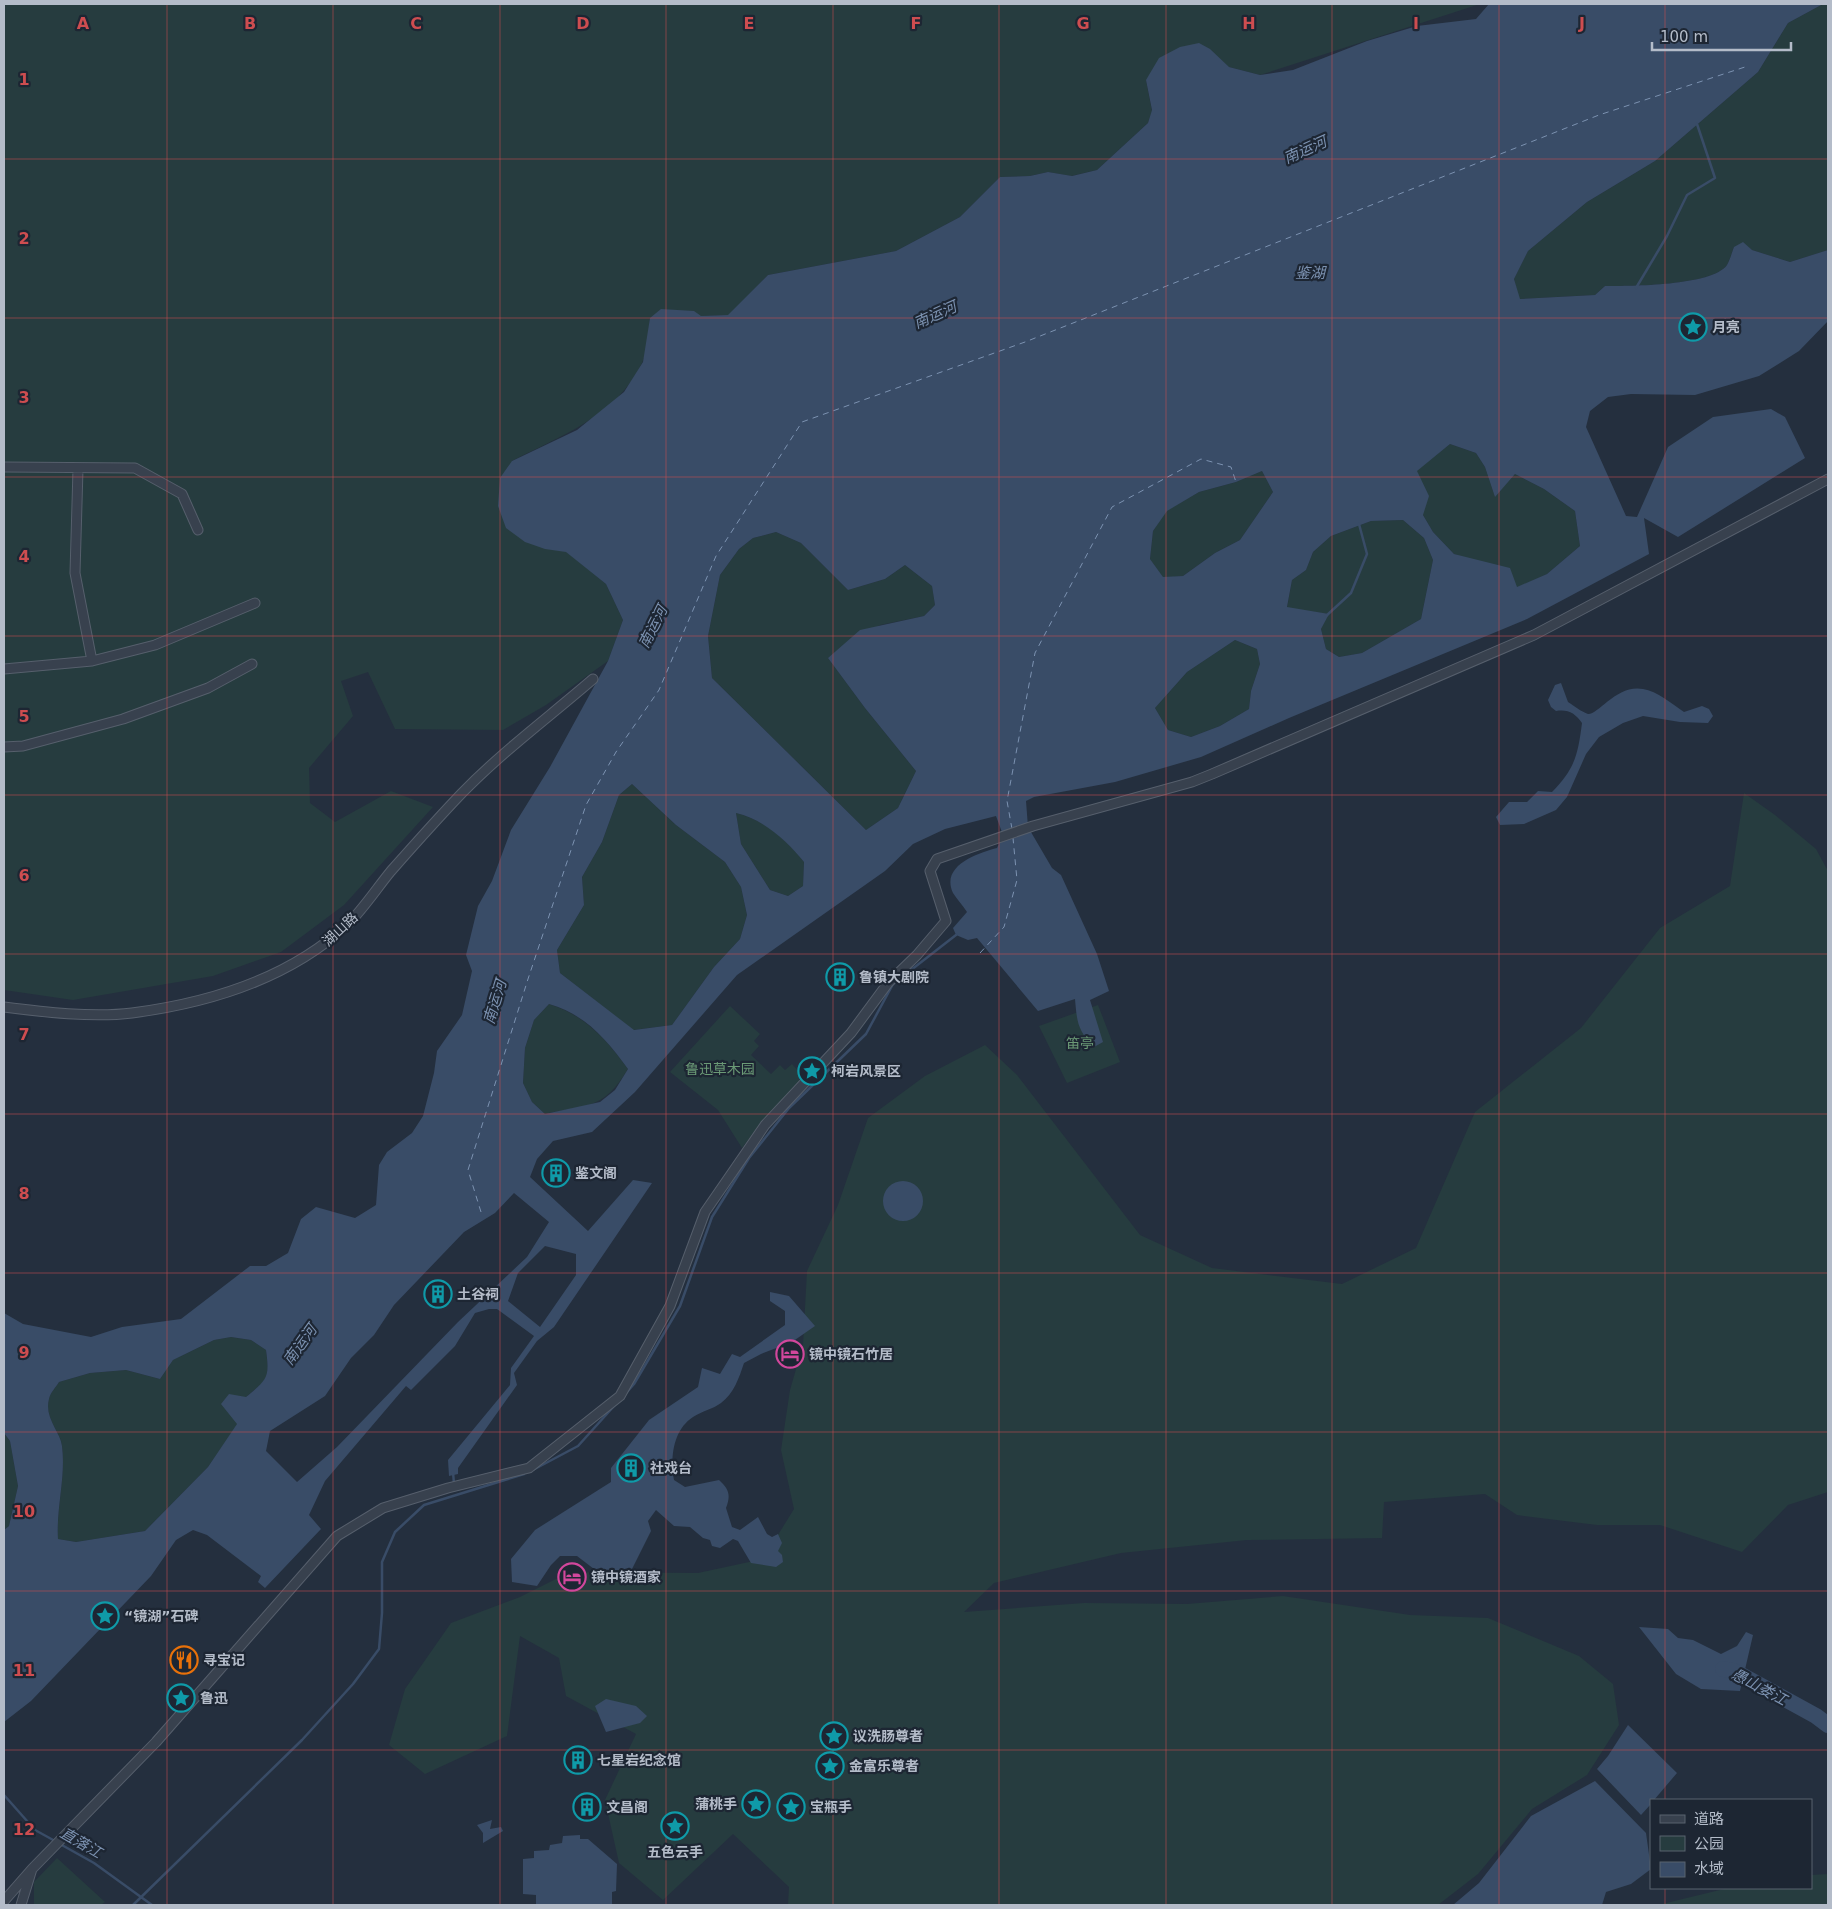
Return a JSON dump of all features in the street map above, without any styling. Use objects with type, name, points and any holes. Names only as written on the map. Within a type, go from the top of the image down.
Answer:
[{"type":"street","points":[[4,467],[135,468],[182,494],[198,530]]},
{"type":"street","points":[[78,469],[75,573],[92,661]]},
{"type":"street","points":[[4,1901],[32,1869],[72,1831],[156,1742],[337,1536],[383,1508],[448,1488],[529,1468],[620,1396],[670,1306],[705,1212],[765,1125],[851,1033],[888,983],[946,921],[930,871],[937,859],[1033,826],[1192,782],[1525,639],[1828,479]]},
{"type":"street","points":[[4,669],[92,661],[155,645],[255,603]]},
{"type":"street","points":[[4,747],[24,746],[123,719],[208,688],[252,664]]},
{"type":"street","name":"湖山路","points":[[4,1007],[55,1013],[130,1013],[210,998],[256,982],[284,969],[319,948],[349,923],[391,872],[462,793],[524,735],[593,679]]},
{"type":"street","points":[[21,1905],[32,1869]]},
{"type":"green space","points":[[4,4],[1480,4],[1260,75],[1229,67],[1146,80],[1152,111],[1148,123],[1097,170],[1071,176],[1048,172],[1030,176],[1000,177],[960,217],[896,251],[768,275],[729,315],[650,318],[647,346],[642,363],[618,397],[586,423],[512,461],[566,551],[606,584],[623,620],[608,661],[546,705],[503,730],[395,729],[368,672],[341,681],[353,716],[309,768],[310,803],[335,822],[391,791],[433,807],[344,905],[281,952],[213,976],[73,1000],[4,990]]},
{"type":"green space","points":[[1823,4],[1828,4],[1828,250],[1790,262],[1752,250],[1734,247],[1727,265],[1718,272],[1705,277],[1670,283],[1605,286],[1595,295],[1519,299],[1514,279],[1528,251],[1587,202],[1655,161],[1758,72],[1788,23]]},
{"type":"green space","points":[[1450,444],[1476,453],[1485,467],[1495,496],[1515,474],[1544,489],[1575,511],[1580,546],[1547,574],[1517,588],[1470,559],[1454,554],[1433,532],[1423,515],[1416,471]]},
{"type":"green space","points":[[1262,471],[1273,492],[1240,540],[1215,553],[1183,576],[1163,578],[1150,559],[1153,531],[1166,511],[1199,492],[1236,482]]},
{"type":"green space","points":[[1403,520],[1424,538],[1433,560],[1421,619],[1362,653],[1339,657],[1326,649],[1321,629],[1328,614],[1287,608],[1292,580],[1306,570],[1313,552],[1331,536],[1371,521]]},
{"type":"green space","points":[[776,532],[801,543],[848,590],[885,579],[905,565],[932,586],[935,605],[924,616],[880,625],[828,658],[865,708],[916,771],[898,808],[866,830],[712,678],[708,636],[720,575],[739,549],[753,538]]},
{"type":"green space","points":[[1235,640],[1257,649],[1260,664],[1251,691],[1249,709],[1220,726],[1191,737],[1168,730],[1155,708],[1187,672]]},
{"type":"green space","points":[[632,784],[676,825],[725,862],[741,887],[747,915],[740,939],[714,967],[672,1025],[633,1030],[560,973],[557,950],[584,905],[582,877],[602,842],[619,795]]},
{"type":"green space","points":[[1744,793],[1775,815],[1816,849],[1828,871],[1828,1492],[1788,1505],[1742,1552],[1660,1525],[1597,1525],[1517,1515],[1485,1494],[1384,1502],[1382,1538],[1247,1540],[1121,1553],[994,1583],[964,1612],[1084,1603],[1187,1604],[1283,1596],[1410,1615],[1488,1618],[1579,1656],[1613,1684],[1619,1725],[1587,1775],[1532,1809],[1478,1874],[1438,1905],[788,1905],[789,1887],[733,1834],[663,1900],[619,1863],[605,1800],[636,1734],[566,1696],[559,1658],[520,1636],[507,1736],[425,1774],[389,1745],[405,1689],[451,1623],[520,1597],[570,1572],[698,1573],[763,1559],[794,1509],[781,1450],[790,1390],[803,1345],[807,1271],[838,1205],[868,1118],[925,1076],[985,1045],[1017,1075],[1140,1235],[1212,1268],[1342,1284],[1416,1248],[1475,1112],[1581,1028],[1660,928],[1730,886]]},
{"type":"green space","points":[[736,813],[765,825],[782,838],[797,854],[804,862],[803,886],[788,896],[770,890],[741,844]]},
{"type":"green space","points":[[549,1004],[574,1015],[594,1030],[612,1048],[628,1069],[611,1092],[602,1099],[584,1106],[545,1114],[532,1102],[523,1083],[525,1048],[534,1020]]},
{"type":"green space","name":"笛亭","points":[[1098,1005],[1120,1062],[1067,1083],[1039,1026]]},
{"type":"green space","name":"鲁迅草木园","points":[[730,1006],[760,1034],[754,1041],[759,1046],[751,1055],[771,1074],[780,1065],[785,1070],[792,1064],[799,1072],[799,1082],[760,1124],[742,1148],[718,1110],[670,1072]]},
{"type":"green space","points":[[231,1337],[251,1340],[266,1350],[268,1367],[266,1380],[246,1397],[238,1424],[208,1467],[145,1531],[76,1542],[58,1539],[63,1458],[61,1440],[50,1418],[48,1406],[49,1399],[59,1382],[90,1373],[126,1370],[160,1379],[173,1360],[214,1340]]},
{"type":"green space","points":[[4,1433],[10,1441],[18,1486],[9,1526],[4,1530]]},
{"type":"green space","points":[[57,1858],[105,1902],[101,1905],[34,1905],[34,1882]]},
{"type":"green space","points":[[1828,1874],[1828,1905],[1658,1905],[1724,1889],[1812,1889],[1812,1875]]},
{"type":"water","name":"鉴湖","points":[[1489,4],[1823,4],[1788,23],[1758,72],[1655,161],[1587,202],[1528,251],[1514,279],[1520,299],[1595,295],[1605,286],[1670,283],[1705,277],[1718,272],[1727,265],[1734,247],[1743,242],[1752,250],[1790,262],[1828,250],[1828,321],[1799,351],[1759,376],[1695,395],[1631,394],[1608,397],[1590,411],[1586,427],[1626,516],[1637,517],[1668,447],[1713,417],[1771,409],[1785,417],[1805,458],[1678,537],[1644,518],[1649,554],[1527,619],[1289,718],[1201,757],[1115,782],[1034,797],[1026,801],[1028,827],[1052,868],[1061,875],[1097,954],[1109,991],[1090,1000],[1103,1042],[1094,1047],[1084,1035],[1079,1025],[1075,999],[1038,1011],[977,938],[968,940],[956,935],[953,928],[967,912],[953,893],[950,883],[952,875],[963,862],[997,848],[1003,835],[996,816],[945,829],[913,844],[885,871],[737,975],[635,1092],[592,1132],[553,1141],[537,1159],[530,1177],[588,1231],[633,1180],[652,1183],[554,1327],[537,1341],[514,1373],[517,1385],[458,1468],[458,1474],[449,1476],[448,1460],[510,1385],[511,1368],[534,1336],[497,1309],[475,1313],[455,1346],[411,1390],[406,1386],[325,1481],[309,1515],[321,1529],[265,1588],[258,1582],[261,1576],[207,1535],[193,1530],[176,1540],[151,1576],[31,1701],[4,1722],[4,1530],[9,1526],[18,1486],[10,1441],[4,1433],[4,1313],[23,1324],[91,1337],[122,1327],[181,1319],[250,1266],[266,1266],[288,1253],[301,1219],[316,1207],[355,1218],[376,1205],[379,1165],[387,1152],[412,1133],[423,1116],[434,1073],[437,1051],[462,1015],[472,971],[466,955],[478,906],[492,881],[511,830],[550,767],[608,661],[623,620],[606,584],[566,552],[545,549],[525,542],[506,528],[498,506],[500,478],[512,461],[577,430],[624,392],[643,362],[650,318],[661,309],[694,311],[701,316],[728,315],[768,275],[896,251],[960,217],[1000,177],[1030,176],[1048,172],[1072,176],[1097,170],[1148,123],[1152,110],[1146,80],[1159,58],[1180,47],[1199,43],[1210,49],[1229,67],[1260,75],[1293,70],[1367,41],[1417,26],[1476,19]],"holes":[[[1450,444],[1476,453],[1485,467],[1495,497],[1515,474],[1544,489],[1575,511],[1580,546],[1547,574],[1517,587],[1510,568],[1454,554],[1433,532],[1423,515],[1429,496],[1417,471]],[[1262,471],[1273,492],[1240,540],[1215,553],[1183,576],[1163,577],[1150,559],[1153,531],[1167,511],[1199,492],[1236,482]],[[1403,520],[1424,538],[1433,560],[1421,619],[1362,653],[1339,657],[1326,649],[1321,629],[1329,614],[1287,607],[1292,580],[1306,570],[1313,552],[1331,536],[1371,521]],[[776,532],[801,543],[848,590],[885,579],[905,565],[932,586],[935,605],[924,616],[860,630],[828,658],[865,708],[916,771],[898,808],[866,830],[712,678],[708,636],[720,575],[739,549],[753,538]],[[1235,640],[1257,649],[1260,664],[1251,691],[1249,709],[1220,726],[1191,737],[1168,730],[1155,708],[1187,672]],[[632,784],[676,825],[725,862],[741,887],[747,915],[740,939],[714,967],[672,1025],[634,1030],[560,973],[557,950],[584,905],[582,877],[602,842],[619,795]],[[736,813],[756,820],[774,832],[804,862],[803,886],[788,896],[770,890],[741,844]],[[549,1004],[574,1015],[594,1029],[628,1069],[615,1090],[600,1102],[545,1114],[532,1102],[523,1083],[525,1048],[534,1020]],[[514,1193],[549,1222],[527,1257],[458,1322],[337,1447],[297,1482],[266,1451],[270,1431],[325,1396],[351,1358],[374,1335],[394,1305],[464,1232],[495,1213]],[[545,1246],[576,1254],[576,1275],[540,1327],[508,1301],[518,1273]],[[231,1337],[251,1340],[266,1350],[268,1367],[263,1382],[246,1397],[229,1394],[221,1404],[237,1424],[208,1467],[145,1531],[76,1542],[58,1539],[63,1458],[61,1440],[50,1418],[48,1406],[52,1392],[59,1382],[90,1373],[126,1370],[160,1379],[173,1360],[214,1340]]]},
{"type":"water","points":[[1561,683],[1568,702],[1588,714],[1625,691],[1643,689],[1654,692],[1684,712],[1702,706],[1709,709],[1713,716],[1708,723],[1680,722],[1643,716],[1623,723],[1599,737],[1586,754],[1567,797],[1556,810],[1524,824],[1500,825],[1496,817],[1509,802],[1527,802],[1538,791],[1552,792],[1571,768],[1579,744],[1582,723],[1571,712],[1556,711],[1551,707],[1548,700],[1555,685]]},
{"type":"water","points":[[907,1181],[914,1184],[920,1190],[923,1201],[922,1209],[914,1218],[907,1221],[899,1221],[892,1218],[884,1209],[883,1197],[886,1190],[895,1182]]},
{"type":"water","points":[[770,1292],[789,1296],[815,1326],[792,1342],[744,1363],[736,1385],[726,1399],[693,1417],[681,1429],[674,1445],[672,1463],[674,1480],[685,1487],[719,1480],[728,1492],[726,1508],[732,1527],[740,1530],[758,1517],[767,1534],[772,1537],[778,1534],[782,1543],[778,1551],[782,1555],[783,1562],[776,1567],[751,1563],[738,1541],[733,1539],[720,1548],[712,1546],[710,1540],[703,1538],[690,1527],[674,1526],[656,1510],[648,1521],[651,1531],[631,1571],[594,1569],[577,1556],[560,1556],[551,1565],[537,1586],[512,1582],[511,1559],[535,1530],[611,1482],[611,1468],[649,1420],[698,1387],[702,1368],[720,1374],[732,1354],[740,1357],[785,1325],[785,1311],[770,1301]]},
{"type":"water","points":[[1639,1627],[1668,1629],[1678,1638],[1693,1640],[1721,1654],[1737,1646],[1746,1632],[1753,1635],[1740,1691],[1701,1689],[1676,1674]]},
{"type":"water","points":[[606,1699],[636,1706],[647,1716],[640,1723],[606,1732],[595,1706]]},
{"type":"water","points":[[1628,1725],[1677,1773],[1655,1799],[1650,1799],[1650,1805],[1641,1815],[1597,1769],[1608,1756]]},
{"type":"water","points":[[1595,1781],[1646,1833],[1650,1870],[1631,1884],[1606,1892],[1602,1905],[1453,1905],[1479,1883],[1531,1816]]},
{"type":"water","points":[[492,1820],[490,1829],[501,1827],[503,1831],[483,1843],[483,1833],[477,1825]]},
{"type":"water","points":[[580,1835],[580,1839],[588,1839],[617,1864],[616,1891],[612,1892],[612,1905],[536,1905],[536,1895],[523,1894],[523,1859],[534,1858],[534,1851],[549,1850],[550,1845],[562,1843],[563,1836]]},
{"type":"waterway","points":[[1636,288],[1667,236],[1687,195],[1715,178],[1697,124]]},
{"type":"waterway","points":[[1326,616],[1351,593],[1367,554],[1359,524]]},
{"type":"waterway","points":[[627,1392],[634,1384],[680,1306],[712,1217],[749,1158],[789,1108],[866,1034],[893,984],[956,935]]},
{"type":"waterway","points":[[529,1472],[578,1446],[614,1406]]},
{"type":"waterway","points":[[453,1472],[454,1484]]},
{"type":"waterway","points":[[133,1905],[302,1740],[353,1684],[379,1649],[382,1613],[382,1562],[395,1532],[424,1505],[524,1474]]},
{"type":"waterway","name":"愚山娄江","points":[[1723,1669],[1734,1671],[1816,1716],[1828,1725]]},
{"type":"waterway","name":"直落江","points":[[4,1795],[35,1830],[55,1841]]},
{"type":"waterway","name":"直落江","points":[[60,1844],[94,1863],[152,1905]]},
{"type":"ferry route","points":[[481,1212],[468,1170],[528,979],[586,805],[616,752],[659,690],[716,556],[802,422],[1025,342],[1599,115],[1748,66]]},
{"type":"ferry route","points":[[1012,829],[1007,801],[1035,653],[1112,507],[1201,459],[1231,467],[1236,482]]},
{"type":"ferry route","points":[[980,953],[1004,927],[1017,880],[1013,838]]},
{"type":"place","name":"月亮","points":[[1693,327]]},
{"type":"place","name":"鲁镇大剧院","points":[[840,977]]},
{"type":"place","name":"柯岩风景区","points":[[812,1071]]},
{"type":"place","name":"鉴文阁","points":[[556,1173]]},
{"type":"place","name":"土谷祠","points":[[438,1294]]},
{"type":"place","name":"镜中镜石竹居","points":[[790,1354]]},
{"type":"place","name":"社戏台","points":[[631,1468]]},
{"type":"place","name":"镜中镜酒家","points":[[572,1577]]},
{"type":"place","name":"“镜湖”石碑","points":[[105,1616]]},
{"type":"place","name":"寻宝记","points":[[184,1660]]},
{"type":"place","name":"鲁迅","points":[[181,1698]]},
{"type":"place","name":"议洗肠尊者","points":[[834,1736]]},
{"type":"place","name":"七星岩纪念馆","points":[[578,1760]]},
{"type":"place","name":"金富乐尊者","points":[[830,1766]]},
{"type":"place","name":"蒲桃手","points":[[756,1804]]},
{"type":"place","name":"文昌阁","points":[[587,1807]]},
{"type":"place","name":"宝瓶手","points":[[791,1807]]},
{"type":"place","name":"五色云手","points":[[675,1826]]},
{"type":"water label","name":"南运河","points":[[1305,150]]},
{"type":"water label","name":"南运河","points":[[935,315]]},
{"type":"water label","name":"南运河","points":[[653,627]]},
{"type":"water label","name":"南运河","points":[[495,1002]]},
{"type":"water label","name":"南运河","points":[[300,1345]]}]
